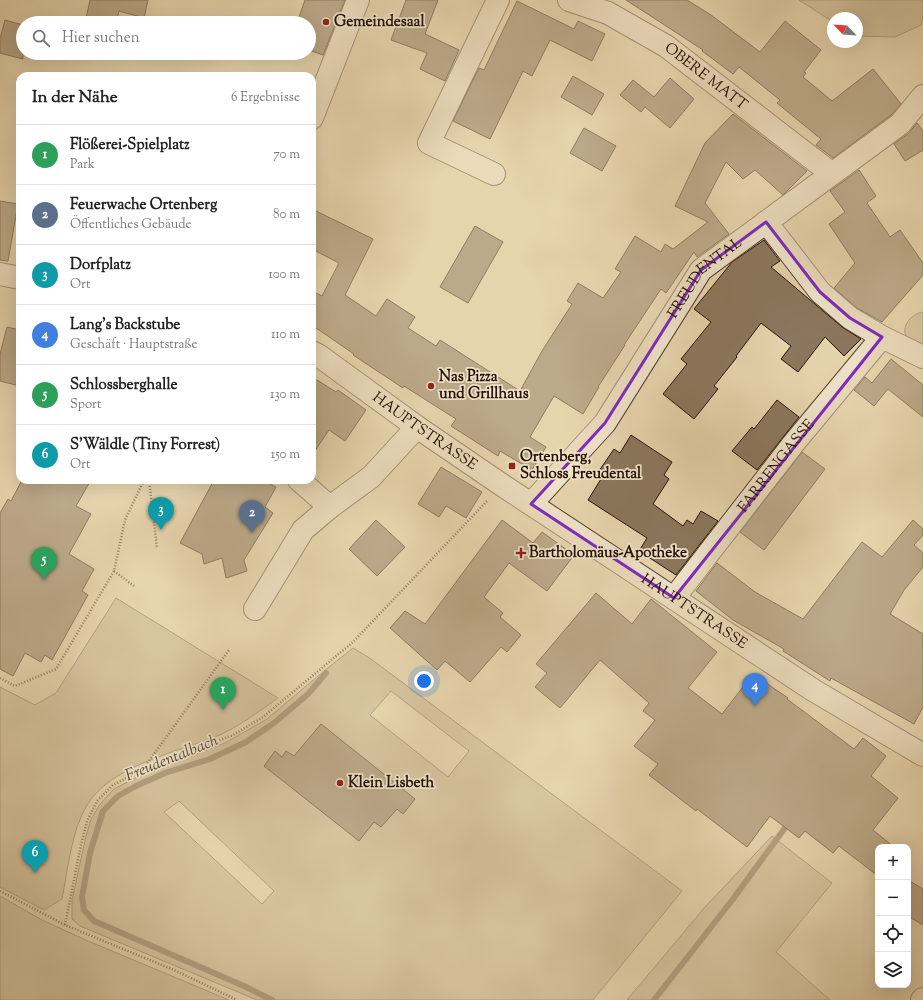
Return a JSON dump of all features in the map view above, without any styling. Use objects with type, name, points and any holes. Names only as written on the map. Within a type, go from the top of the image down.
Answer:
[{"type":"street","points":[[316,108],[358,0]]},
{"type":"street","points":[[494,174],[429,143],[498,0]]},
{"type":"street","name":"OBERE MATT","points":[[569,0],[608,13],[666,46],[832,173]]},
{"type":"street","name":"FREUDENTAL","points":[[531,504],[604,423],[701,270],[900,124],[923,96]]},
{"type":"street","points":[[766,222],[820,292],[850,318],[882,337],[923,357]]},
{"type":"street","points":[[0,274],[16,277]]},
{"type":"street","name":"FARRENGASSE","points":[[674,598],[793,444],[882,337]]},
{"type":"street","name":"HAUPTSTRASSE","points":[[316,354],[417,427],[502,485],[812,690],[923,755]]},
{"type":"street","points":[[255,609],[303,530],[330,507],[371,477],[417,427]]},
{"type":"street","points":[[304,484],[330,507]]},
{"type":"path","points":[[0,678],[15,686],[56,669],[114,571],[125,520],[142,484]]},
{"type":"path","points":[[149,484],[157,548]]},
{"type":"path","points":[[65,925],[80,845],[87,821],[96,801],[113,785],[144,769],[233,735],[263,717],[353,642],[502,485]]},
{"type":"path","points":[[114,571],[134,586]]},
{"type":"path","points":[[144,769],[228,650]]},
{"type":"path","points":[[0,891],[65,925],[174,970],[237,1000]]},
{"type":"highlighted area","points":[[766,222],[820,292],[850,318],[882,337],[674,598],[531,504],[605,423],[701,270]]},
{"type":"shaded area","points":[[799,0],[923,0],[923,16],[921,25],[895,37],[863,36],[863,12],[827,12],[827,18]]},
{"type":"shaded area","points":[[923,312],[923,346],[906,336],[905,328],[912,317]]},
{"type":"shaded area","points":[[116,598],[278,698],[244,722],[222,734],[130,769],[113,779],[98,791],[87,805],[77,827],[62,899],[44,910],[0,887],[0,687],[35,705],[56,693]]},
{"type":"shaded area","points":[[353,648],[371,659],[682,891],[593,1000],[257,1000],[80,926],[72,919],[72,900],[91,819],[100,804],[114,789],[137,777],[225,743],[267,719]],"holes":[[[391,691],[469,751],[448,777],[370,715]],[[179,801],[274,891],[262,904],[164,812]]]},
{"type":"shaded area","points":[[772,836],[832,883],[776,952],[830,1000],[627,1000],[705,907]]},
{"type":"shaded area","points":[[0,896],[42,920],[88,941],[229,1000],[0,1000]]},
{"type":"building","points":[[90,0],[148,0],[144,16],[137,16],[119,11],[118,16],[87,16]]},
{"type":"building","points":[[305,0],[345,0],[323,55],[316,52],[316,16],[299,16]]},
{"type":"building","points":[[406,0],[438,0],[425,34],[459,50],[445,81],[420,69],[427,53],[391,40]]},
{"type":"building","points":[[626,0],[687,0],[711,15],[760,52],[785,21],[821,50],[804,72],[806,73],[803,77],[832,101],[873,69],[901,104],[891,115],[833,158],[816,145],[821,139],[777,103],[780,100],[739,67],[733,74],[702,51],[703,50]]},
{"type":"building","points":[[517,1],[574,29],[578,21],[605,34],[592,61],[550,40],[532,76],[523,71],[490,139],[453,121],[479,68],[484,70]]},
{"type":"building","points":[[5,20],[16,23],[16,57],[0,53],[0,39]]},
{"type":"building","points":[[573,76],[604,94],[592,115],[561,97]]},
{"type":"building","points":[[670,78],[694,99],[670,128],[645,107],[641,112],[620,95],[633,80],[654,97]]},
{"type":"building","points":[[733,114],[807,171],[783,195],[755,170],[743,179],[726,162],[705,203],[729,234],[697,257],[694,252],[666,293],[661,289],[624,345],[583,414],[554,396],[530,437],[546,447],[532,470],[500,451],[498,456],[451,426],[456,419],[404,386],[403,388],[316,328],[316,293],[322,296],[339,263],[316,251],[316,211],[373,239],[345,295],[376,316],[387,299],[415,317],[408,328],[436,346],[440,340],[520,391],[542,351],[572,304],[567,301],[578,283],[603,298],[621,272],[615,269],[635,236],[661,252],[665,244],[673,249],[708,222],[675,206],[705,143]]},
{"type":"building","points":[[917,123],[923,131],[923,150],[905,161],[894,144],[908,134]]},
{"type":"building","points":[[584,128],[616,146],[602,171],[570,153]]},
{"type":"building","points":[[859,170],[876,196],[867,203],[890,237],[900,230],[923,263],[923,275],[882,322],[857,308],[834,288],[855,263],[829,224],[845,212],[830,191]]},
{"type":"building","points":[[0,201],[16,204],[16,215],[8,261],[0,260]]},
{"type":"building","points":[[475,226],[503,242],[468,303],[440,287]]},
{"type":"building","points":[[764,240],[780,261],[771,267],[842,327],[861,339],[844,356],[825,337],[798,372],[781,359],[791,346],[761,323],[714,386],[718,389],[694,419],[663,394],[687,364],[681,359],[711,322],[694,309],[732,262]]},
{"type":"building","points":[[7,327],[16,329],[16,385],[0,381],[0,354]]},
{"type":"building","points":[[891,359],[923,385],[923,417],[888,389],[874,406],[854,390],[865,377],[872,383]]},
{"type":"building","points":[[316,380],[336,392],[338,390],[366,410],[345,441],[329,430],[316,449]]},
{"type":"building","points":[[777,400],[799,417],[757,470],[732,451],[752,427],[754,429]]},
{"type":"building","points":[[631,435],[672,462],[664,475],[669,479],[653,504],[683,526],[687,520],[693,524],[701,511],[718,521],[676,575],[639,551],[647,538],[588,500],[604,474],[599,471],[614,449],[620,453]]},
{"type":"building","points":[[802,452],[825,469],[764,550],[740,532]]},
{"type":"building","points":[[441,467],[482,492],[466,518],[446,506],[439,517],[418,504]]},
{"type":"building","points":[[20,484],[89,484],[76,506],[91,514],[69,554],[94,569],[82,591],[88,595],[52,660],[45,655],[41,662],[25,653],[13,676],[0,669],[0,513],[8,499],[11,501]]},
{"type":"building","points":[[212,484],[270,484],[276,487],[265,507],[273,513],[244,560],[247,571],[226,578],[222,558],[204,564],[202,554],[180,543]]},
{"type":"building","points":[[376,520],[405,547],[377,576],[349,549]]},
{"type":"building","points":[[502,520],[533,543],[542,532],[574,555],[547,591],[509,563],[484,597],[503,613],[500,617],[521,635],[507,652],[501,647],[470,682],[445,661],[437,670],[390,628],[405,611],[425,624]]},
{"type":"building","points":[[913,520],[923,529],[923,535],[914,545],[923,553],[923,567],[904,590],[890,614],[923,634],[923,707],[914,724],[831,678],[830,681],[783,651],[784,649],[733,620],[696,591],[717,563],[755,592],[803,619],[862,542],[882,557]]},
{"type":"building","points":[[596,593],[632,624],[651,599],[717,652],[688,688],[722,714],[753,674],[788,698],[787,699],[854,749],[863,738],[886,756],[871,776],[898,798],[873,830],[890,844],[875,844],[875,874],[839,846],[833,853],[805,831],[799,838],[770,816],[747,847],[649,775],[658,764],[634,746],[655,720],[643,711],[649,703],[600,660],[560,708],[535,687],[547,673],[536,664]]},
{"type":"building","name":"Klein Lisbeth","points":[[321,724],[415,799],[403,814],[397,809],[381,827],[374,822],[359,841],[264,766],[275,751],[282,757],[286,751],[294,756]]},
{"type":"building","points":[[911,882],[923,889],[923,925],[911,918]]},
{"type":"waterway","name":"Freudentalbach","points":[[272,1000],[244,986],[94,921],[84,910],[82,897],[90,853],[103,811],[118,796],[165,773],[210,759],[246,742],[274,723],[308,694],[326,673]]},
{"type":"waterway","points":[[654,1000],[733,899],[790,821]]},
{"type":"place","name":"Gemeindesaal","points":[[326,22]]},
{"type":"place","name":"Nas Pizza und Grillhaus","points":[[431,386]]},
{"type":"place","name":"Ortenberg, Schloss Freudental","points":[[512,466]]},
{"type":"place","name":"Dorfplatz","points":[[161,530]]},
{"type":"place","name":"Feuerwache Ortenberg","points":[[252,533]]},
{"type":"place","name":"Bartholomäus-Apotheke","points":[[521,553]]},
{"type":"place","name":"Schlossberghalle","points":[[44,580]]},
{"type":"place","name":"Lang's Backstube","points":[[755,706]]},
{"type":"place","name":"Flößerei-Spielplatz","points":[[223,710]]},
{"type":"place","name":"Klein Lisbeth","points":[[340,783]]},
{"type":"place","name":"S'Wäldle (Tiny Forrest)","points":[[35,873]]}]
